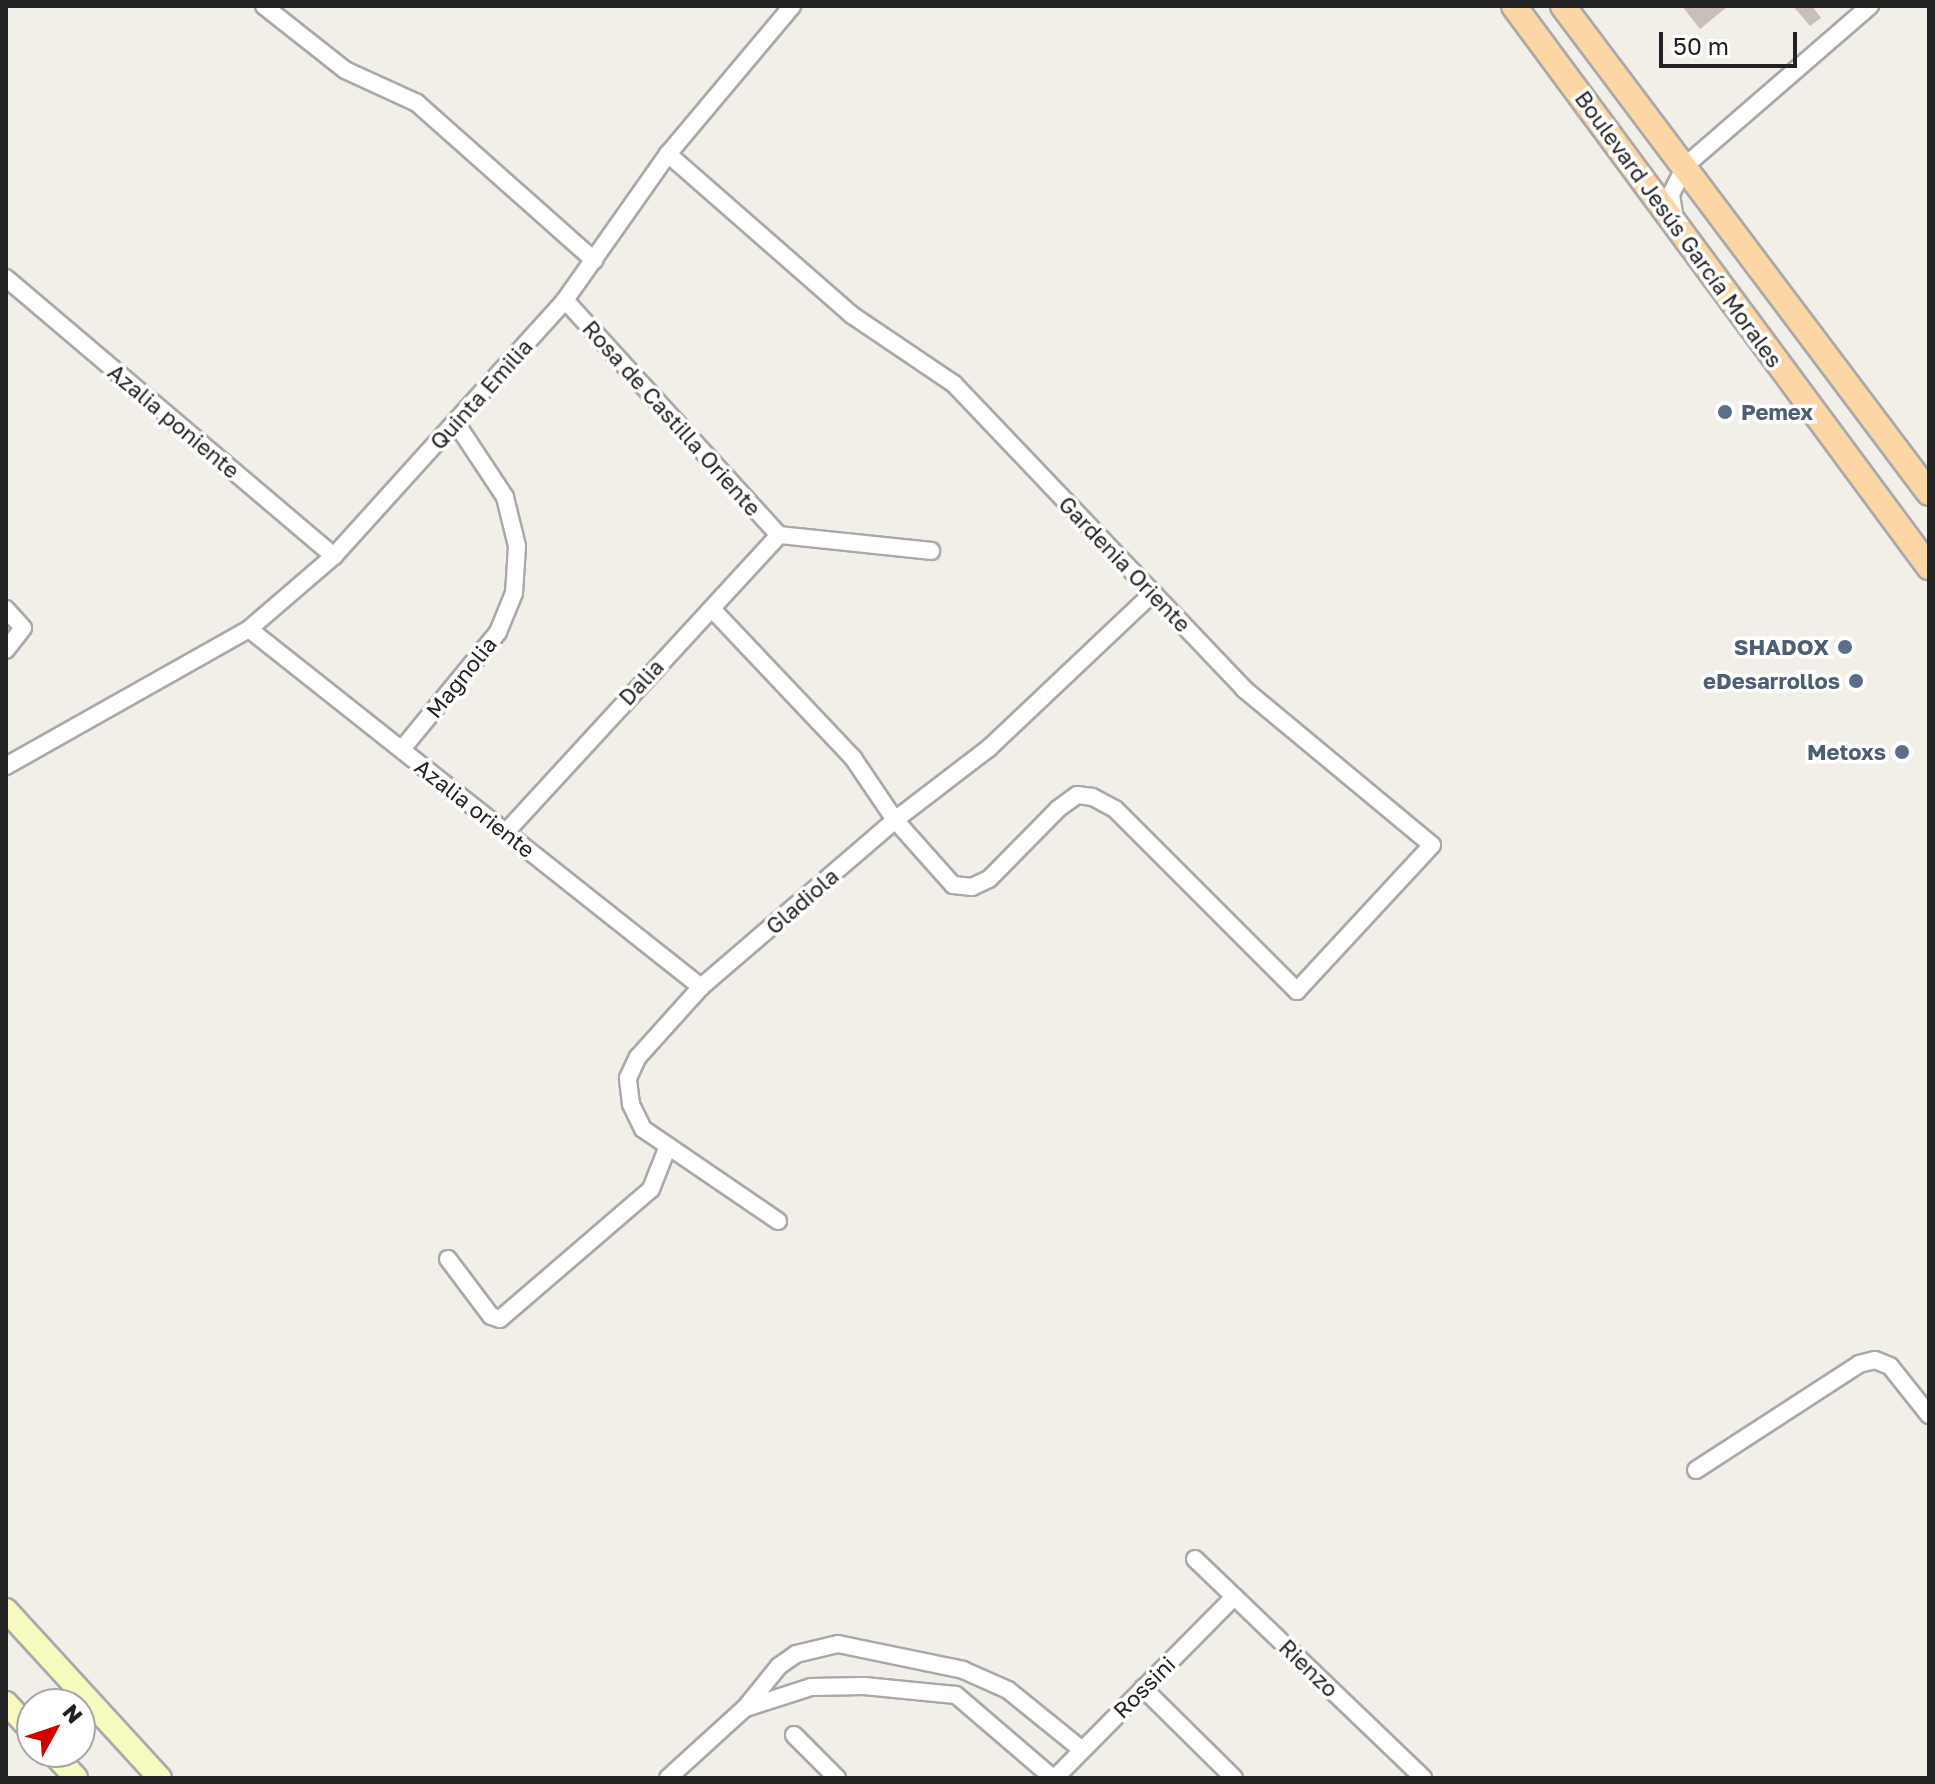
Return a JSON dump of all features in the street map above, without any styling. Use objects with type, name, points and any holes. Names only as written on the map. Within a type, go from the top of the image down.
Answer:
[{"type":"main road","name":"Boulevard Jesús García Morales","points":[[1514,6],[1929,567]]},
{"type":"main road","name":"Boulevard Jesús García Morales","points":[[1563,6],[1929,493]]},
{"type":"main road","points":[[6,1610],[160,1778]]},
{"type":"street","points":[[264,6],[345,70],[417,103],[594,260]]},
{"type":"street","name":"Quinta Emilia","points":[[6,766],[102,709],[249,629],[334,556],[565,300],[668,154],[792,6]]},
{"type":"street","points":[[1677,225],[1671,194],[1685,166],[1870,6]]},
{"type":"street","name":"Gardenia Oriente","points":[[668,154],[852,315],[954,384],[1244,689],[1432,845],[1297,991],[1115,809],[1092,797],[1077,795],[1058,809],[989,879],[972,887],[953,885],[895,820]]},
{"type":"street","name":"Azalia poniente","points":[[11,282],[334,556]]},
{"type":"street","name":"Rosa de Castilla Oriente","points":[[565,300],[779,535]]},
{"type":"street","name":"Magnolia","points":[[402,749],[498,632],[514,593],[517,546],[505,497],[456,423]]},
{"type":"street","points":[[779,535],[931,551]]},
{"type":"street","name":"Dalia","points":[[506,832],[779,535]]},
{"type":"street","name":"Gladiola","points":[[778,1221],[643,1129],[631,1104],[628,1078],[638,1057],[701,987],[895,820],[1032,710],[1153,593]]},
{"type":"street","points":[[712,609],[853,758],[895,820]]},
{"type":"street","points":[[6,650],[21,636],[12,615]]},
{"type":"street","name":"Azalia oriente","points":[[249,629],[701,987]]},
{"type":"street","points":[[448,1259],[491,1316],[500,1319],[651,1189],[668,1146]]},
{"type":"street","points":[[1696,1470],[1859,1364],[1875,1360],[1890,1366],[1929,1415]]},
{"type":"street","name":"Rienzo","points":[[1195,1559],[1423,1778]]},
{"type":"street","name":"Rossini","points":[[1054,1778],[1234,1597]]},
{"type":"street","points":[[668,1778],[745,1708],[779,1666],[814,1648],[838,1644],[963,1670],[1008,1690],[1082,1750]]},
{"type":"street","points":[[956,1695],[963,1670]]},
{"type":"street","points":[[745,1708],[811,1687],[864,1686],[956,1695],[1054,1778]]},
{"type":"street","points":[[1143,1688],[1234,1778]]},
{"type":"street","points":[[794,1735],[837,1778]]},
{"type":"building","points":[[1682,6],[1728,6],[1700,29]]},
{"type":"building","points":[[1793,6],[1812,6],[1821,18],[1810,26]]},
{"type":"place","name":"Pemex","points":[[1725,412]]},
{"type":"place","name":"SHADOX","points":[[1845,647]]},
{"type":"place","name":"eDesarrollos","points":[[1856,681]]},
{"type":"place","name":"Metoxs","points":[[1902,752]]}]
